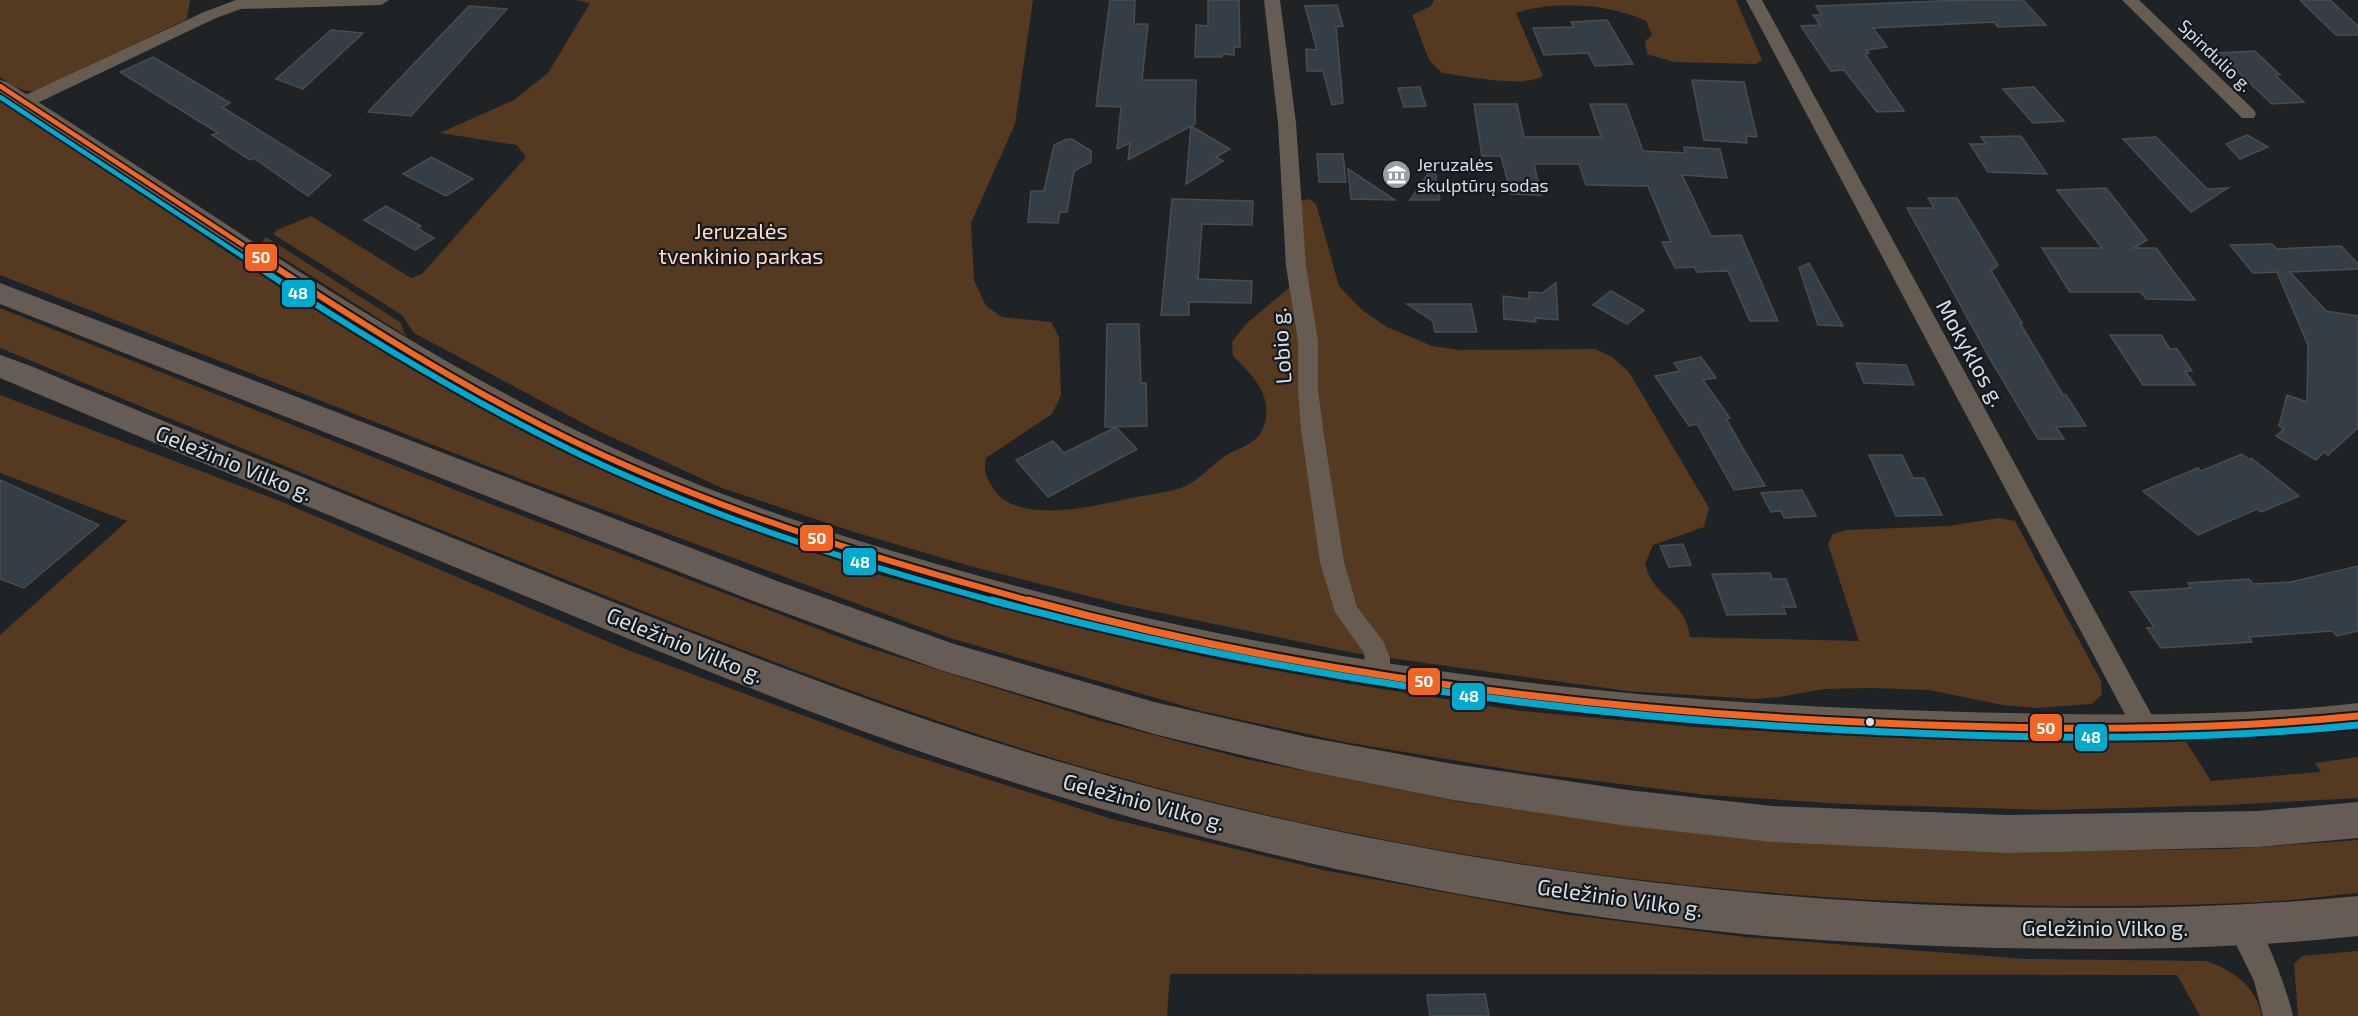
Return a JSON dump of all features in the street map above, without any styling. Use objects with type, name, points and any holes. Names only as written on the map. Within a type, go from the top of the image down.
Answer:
[{"type":"highway","points":[[0,292],[754,587],[953,659],[1154,718],[1306,754],[1465,784],[1628,808],[1772,824],[2007,834],[2201,831],[2358,820]]},
{"type":"highway","name":"Geležinio Vilko g.","points":[[0,366],[777,683],[938,741],[1075,784],[1234,826],[1365,855],[1509,882],[1672,907],[1812,920],[2061,929],[2241,926],[2358,916]]},
{"type":"street","points":[[26,102],[210,15],[239,4],[381,0]]},
{"type":"street","name":"Lobio g.","points":[[1272,0],[1286,116],[1296,266],[1308,341],[1311,429],[1332,562],[1340,594],[1347,612],[1374,648],[1378,658],[1378,676]]},
{"type":"street","name":"Mokyklos g.","points":[[1754,0],[2146,729]]},
{"type":"street","name":"Spindulio g.","points":[[2130,0],[2248,114]]},
{"type":"street","points":[[0,86],[337,308],[485,395],[582,445],[647,475],[790,529],[948,580],[1070,613],[1203,644],[1378,676],[1500,694],[1614,707],[1745,717],[1908,725],[2146,729],[2283,724],[2358,716]]},
{"type":"street","points":[[2241,926],[2264,966],[2276,1002],[2278,1016]]},
{"type":"green space","points":[[0,0],[190,0],[187,19],[36,91],[31,91],[17,87],[0,77]]},
{"type":"green space","name":"Jeruzalės tvenkinio parkas","points":[[576,0],[1033,0],[1015,124],[971,223],[974,280],[986,306],[1002,317],[1051,322],[1059,337],[1061,395],[1052,414],[986,458],[986,474],[993,488],[1004,500],[1019,507],[1037,510],[1078,508],[1181,488],[1225,456],[1255,440],[1265,422],[1263,393],[1247,370],[1233,356],[1232,342],[1246,324],[1290,287],[1300,201],[1310,199],[1316,204],[1339,286],[1362,310],[1387,327],[1432,346],[1460,350],[1595,349],[1612,357],[1629,372],[1709,508],[1704,527],[1653,545],[1645,564],[1653,582],[1681,612],[1690,637],[1859,641],[1828,544],[1833,534],[1847,530],[1948,526],[1999,518],[2015,521],[2101,681],[2102,694],[2092,704],[2037,708],[2003,705],[1929,690],[1871,688],[1824,689],[1755,699],[1627,691],[1354,653],[1123,605],[970,566],[854,532],[722,488],[594,429],[414,333],[402,315],[273,234],[277,230],[311,216],[411,278],[422,274],[526,157],[517,145],[440,133],[514,100],[548,73],[590,3]]},
{"type":"green space","points":[[1434,0],[1736,0],[1762,60],[1756,64],[1674,62],[1647,54],[1645,41],[1652,35],[1646,21],[1616,11],[1564,5],[1547,6],[1516,13],[1543,76],[1521,81],[1508,81],[1442,73],[1429,60],[1412,15],[1431,6]]},
{"type":"green space","points":[[0,100],[230,254],[436,382],[575,455],[715,515],[875,574],[1138,642],[1223,661],[1521,711],[1695,727],[1823,735],[2185,740],[2211,781],[2321,772],[2315,763],[2358,757],[2358,798],[2227,805],[2051,810],[1844,804],[1707,795],[1525,772],[1344,742],[1201,711],[950,638],[523,480],[0,275]]},
{"type":"green space","points":[[266,237],[400,322],[406,336],[261,244]]},
{"type":"green space","points":[[0,308],[483,501],[860,645],[1093,719],[1245,759],[1461,802],[1637,824],[2059,851],[2229,849],[2358,840],[2358,893],[2297,900],[2189,905],[2083,906],[1863,899],[1750,891],[1524,864],[1411,845],[1189,796],[1016,747],[828,682],[436,528],[0,348]]},
{"type":"green space","points":[[0,395],[280,501],[625,649],[896,750],[1112,819],[1323,870],[1563,914],[1745,937],[2026,959],[2206,961],[2234,974],[2242,981],[2255,996],[2262,1016],[2200,1016],[2177,975],[1170,974],[1167,1016],[0,1016],[0,635],[127,521],[0,473]]},
{"type":"green space","points":[[2358,951],[2358,1016],[2298,1016],[2294,964],[2302,956]]},
{"type":"building","points":[[1110,0],[1135,0],[1134,24],[1148,24],[1142,80],[1196,80],[1195,124],[1128,160],[1130,143],[1117,149],[1121,107],[1096,106]]},
{"type":"building","points":[[1208,0],[1239,0],[1240,47],[1234,47],[1234,55],[1195,57],[1196,25],[1208,26]]},
{"type":"building","points":[[2023,0],[2046,25],[1998,27],[1994,22],[1873,28],[1887,47],[1866,50],[1869,53],[1865,54],[1904,111],[1877,112],[1844,70],[1831,71],[1801,26],[1820,25],[1813,15],[1822,15],[1816,6]]},
{"type":"building","points":[[2300,0],[2330,0],[2358,26],[2358,35],[2336,35]]},
{"type":"building","points":[[1337,5],[1343,26],[1336,27],[1343,103],[1332,105],[1323,71],[1307,71],[1306,49],[1317,50],[1305,6]]},
{"type":"building","points":[[469,6],[507,9],[411,116],[368,112]]},
{"type":"building","points":[[1607,20],[1633,64],[1595,66],[1588,53],[1544,55],[1533,28],[1574,27],[1571,22]]},
{"type":"building","points":[[331,30],[363,33],[303,89],[276,79]]},
{"type":"building","points":[[2255,51],[2280,75],[2275,75],[2304,102],[2272,104],[2218,53]]},
{"type":"building","points":[[153,57],[230,103],[222,107],[331,175],[308,196],[254,158],[250,160],[212,135],[218,133],[120,72]]},
{"type":"building","points":[[1692,80],[1744,82],[1757,137],[1746,136],[1747,143],[1704,140]]},
{"type":"building","points":[[1420,87],[1426,106],[1404,107],[1398,88]]},
{"type":"building","points":[[2034,87],[2064,121],[2033,123],[2003,89]]},
{"type":"building","points":[[1474,104],[1517,104],[1524,137],[1601,137],[1590,104],[1626,104],[1643,151],[1685,153],[1684,147],[1720,149],[1727,178],[1682,175],[1711,236],[1741,235],[1778,321],[1750,321],[1728,271],[1697,272],[1694,267],[1675,268],[1662,242],[1671,242],[1648,186],[1586,185],[1579,164],[1534,164],[1541,195],[1511,194],[1501,156],[1482,156]]},
{"type":"building","points":[[1191,126],[1230,149],[1216,157],[1223,161],[1186,184]]},
{"type":"building","points":[[2247,135],[2268,147],[2240,159],[2226,144]]},
{"type":"building","points":[[2021,136],[2047,174],[1988,172],[1970,144],[1986,144],[1981,137]]},
{"type":"building","points":[[2156,137],[2207,189],[2228,188],[2191,212],[2123,139]]},
{"type":"building","points":[[1072,139],[1091,151],[1091,162],[1074,171],[1067,212],[1060,212],[1058,223],[1028,222],[1031,191],[1044,191],[1054,145]]},
{"type":"building","points":[[1317,154],[1343,154],[1346,182],[1319,182]]},
{"type":"building","points":[[431,157],[473,179],[446,196],[403,174]]},
{"type":"building","points":[[1434,165],[1440,200],[1410,200]]},
{"type":"building","points":[[1348,169],[1395,200],[1351,199]]},
{"type":"building","points":[[2106,188],[2147,240],[2134,248],[2156,248],[2195,300],[2146,299],[2141,292],[2070,292],[2042,248],[2102,248],[2057,190]]},
{"type":"building","points":[[1928,198],[1957,198],[1998,265],[1991,271],[2022,323],[2020,323],[2063,395],[2066,395],[2086,426],[2056,427],[2064,439],[2038,439],[1990,359],[1907,208],[1934,208]]},
{"type":"building","points":[[1172,199],[1253,201],[1252,225],[1202,224],[1198,279],[1252,281],[1251,303],[1189,302],[1189,315],[1161,315]]},
{"type":"building","points":[[386,206],[421,226],[417,228],[434,238],[415,250],[364,220]]},
{"type":"building","points":[[2272,244],[2277,249],[2341,246],[2358,264],[2358,269],[2290,272],[2326,311],[2358,316],[2358,428],[2328,455],[2324,452],[2316,460],[2276,436],[2284,429],[2279,426],[2287,395],[2307,402],[2308,345],[2277,272],[2253,273],[2230,245]]},
{"type":"building","points":[[1809,263],[1843,326],[1818,325],[1799,268]]},
{"type":"building","points":[[1556,283],[1558,320],[1535,318],[1536,322],[1504,319],[1503,296],[1529,299],[1529,292],[1542,293]]},
{"type":"building","points":[[1611,291],[1644,310],[1627,324],[1593,305]]},
{"type":"building","points":[[1407,304],[1471,304],[1477,332],[1435,332],[1433,321]]},
{"type":"building","points":[[1107,324],[1139,324],[1141,383],[1146,383],[1147,426],[1105,427]]},
{"type":"building","points":[[2110,335],[2161,335],[2170,349],[2177,349],[2192,371],[2185,371],[2195,385],[2143,385]]},
{"type":"building","points":[[1701,357],[1716,378],[1703,380],[1730,418],[1726,419],[1765,486],[1734,490],[1697,424],[1689,426],[1655,376],[1680,371],[1674,363]]},
{"type":"building","points":[[1856,363],[1906,365],[1914,385],[1864,383]]},
{"type":"building","points":[[1116,427],[1137,449],[1048,497],[1016,460],[1053,441],[1064,453]]},
{"type":"building","points":[[2242,454],[2250,460],[2251,458],[2299,496],[2261,512],[2257,509],[2198,535],[2143,491],[2198,468],[2201,471]]},
{"type":"building","points":[[1869,455],[1902,455],[1913,478],[1924,478],[1942,515],[1896,516]]},
{"type":"building","points":[[0,480],[99,525],[24,588],[0,579]]},
{"type":"building","points":[[1802,490],[1816,516],[1784,518],[1781,511],[1771,512],[1761,493]]},
{"type":"building","points":[[1683,544],[1691,565],[1669,567],[1660,546]]},
{"type":"building","points":[[2358,566],[2358,631],[2337,636],[2332,631],[2249,637],[2252,642],[2161,648],[2147,628],[2154,627],[2130,592],[2191,588],[2188,583],[2249,579],[2253,584],[2291,582]]},
{"type":"building","points":[[1770,573],[1772,579],[1786,579],[1796,607],[1783,607],[1786,614],[1727,615],[1712,574]]},
{"type":"building","points":[[1485,994],[1489,1016],[1430,1016],[1427,995]]},
{"type":"transit line","name":"50","points":[[0,86],[361,322],[435,367],[588,448],[677,487],[768,522],[953,580],[1073,613],[1316,664],[1438,684],[1684,711],[1808,720],[2092,728],[2252,725],[2358,716]]},
{"type":"transit line","name":"48","points":[[0,97],[361,333],[435,378],[588,458],[677,497],[814,547],[953,590],[1073,622],[1194,650],[1438,693],[1684,720],[1808,729],[2092,737],[2252,734],[2358,725]]},
{"type":"place","name":"Jeruzalės skulptūrų sodas","points":[[1396,175]]}]
